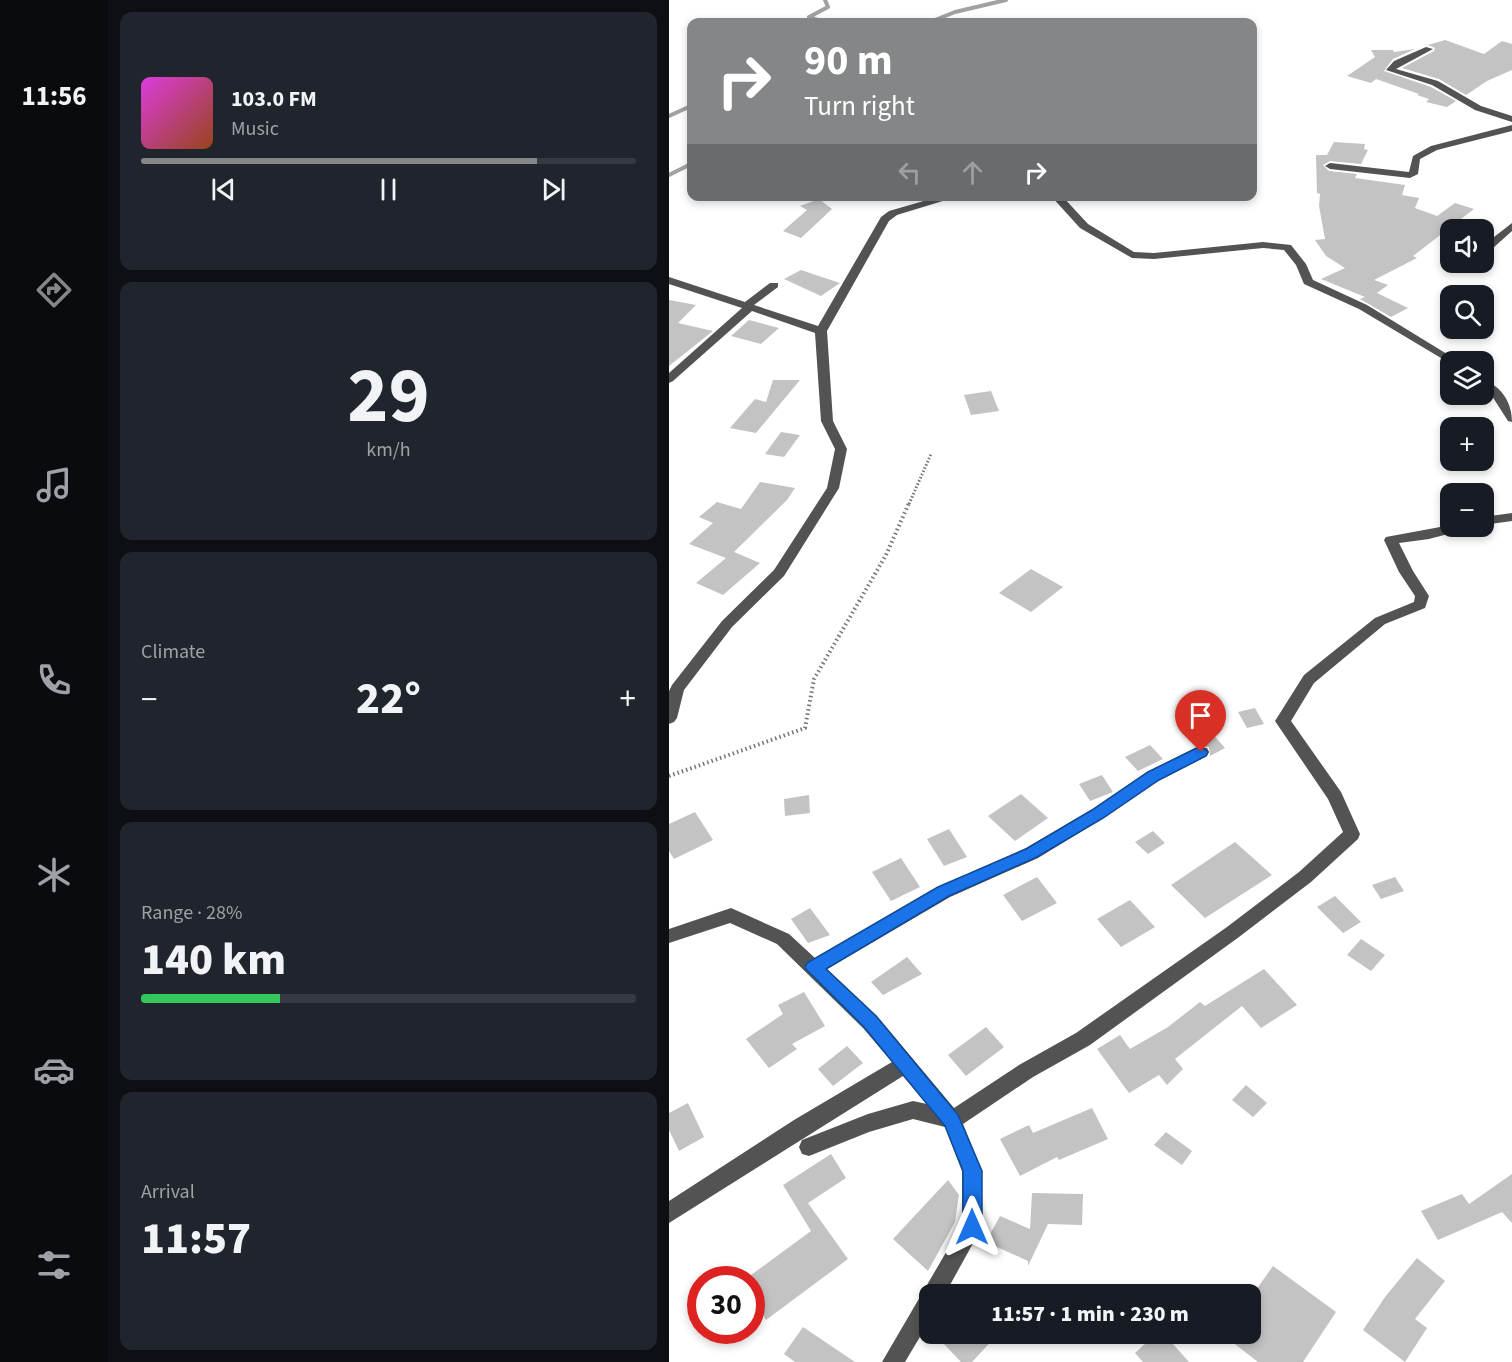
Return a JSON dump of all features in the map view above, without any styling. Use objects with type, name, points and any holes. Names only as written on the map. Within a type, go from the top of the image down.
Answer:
[{"type":"street","points":[[1429,49],[1397,63],[1390,70],[1435,83],[1478,108],[1512,119]]},
{"type":"street","points":[[1330,166],[1410,175],[1413,174],[1416,158],[1434,148],[1512,128]]},
{"type":"street","points":[[669,718],[678,688],[727,624],[779,573],[833,488],[841,449],[827,421],[821,331],[885,219],[893,213],[936,201]]},
{"type":"street","points":[[1061,201],[1084,226],[1132,255],[1154,256],[1263,245],[1287,247],[1301,264],[1308,282],[1363,307],[1440,353]]},
{"type":"street","points":[[1494,242],[1512,226]]},
{"type":"street","points":[[672,284],[821,331]]},
{"type":"street","points":[[669,379],[774,285]]},
{"type":"street","points":[[1494,392],[1512,418]]},
{"type":"street","points":[[1494,520],[1512,518]]},
{"type":"street","points":[[809,1147],[868,1123],[913,1110],[952,1120],[1026,1071],[1083,1039],[1223,939],[1305,878],[1352,834],[1335,796],[1283,720],[1309,679],[1380,621],[1420,605],[1422,596],[1406,572],[1391,540],[1440,532]]},
{"type":"street","points":[[813,968],[944,892],[1032,853],[1097,814],[1153,776],[1201,752]]},
{"type":"street","points":[[669,936],[731,915],[783,939],[870,1022],[952,1120],[972,1171],[972,1227],[939,1284]]},
{"type":"street","points":[[669,1213],[801,1127],[905,1064]]},
{"type":"street","points":[[893,1362],[919,1318]]},
{"type":"path","points":[[669,776],[805,728],[810,711],[814,679],[886,555],[931,454]]},
{"type":"building","points":[[1445,40],[1484,54],[1502,41],[1512,44],[1512,70],[1487,81],[1466,95],[1439,79],[1402,68],[1434,51],[1435,48],[1428,45]]},
{"type":"building","points":[[1415,49],[1393,59],[1384,71],[1431,87],[1456,101],[1447,107],[1426,102],[1429,99],[1417,95],[1419,94],[1376,79],[1371,83],[1347,76],[1375,57],[1371,50],[1393,50],[1394,52]]},
{"type":"building","points":[[1334,142],[1365,144],[1364,149],[1368,150],[1361,164],[1330,161],[1323,165],[1329,171],[1357,174],[1355,178],[1405,185],[1402,195],[1419,198],[1415,208],[1437,216],[1455,203],[1474,209],[1461,219],[1440,219],[1440,235],[1413,256],[1417,258],[1374,280],[1388,285],[1377,293],[1408,308],[1391,317],[1360,299],[1365,297],[1321,279],[1345,268],[1326,256],[1315,240],[1325,239],[1319,206],[1320,194],[1317,193],[1316,155],[1327,155]]},
{"type":"building","points":[[814,201],[822,201],[832,209],[801,238],[783,231],[807,210],[800,206]]},
{"type":"building","points":[[801,270],[840,283],[821,296],[784,279]]},
{"type":"building","points":[[669,300],[696,305],[678,323],[713,331],[669,366]]},
{"type":"building","points":[[749,320],[779,328],[761,344],[731,336]]},
{"type":"building","points":[[773,380],[800,380],[756,433],[730,428],[755,399],[766,402]]},
{"type":"building","points":[[991,391],[999,411],[971,415],[964,395]]},
{"type":"building","points":[[781,432],[800,435],[784,457],[765,454]]},
{"type":"building","points":[[760,482],[795,488],[787,500],[734,552],[760,563],[723,595],[696,583],[726,558],[689,544],[713,523],[699,517],[717,502],[741,509]]},
{"type":"building","points":[[1031,569],[1063,587],[1031,612],[999,593]]},
{"type":"building","points":[[1255,708],[1264,724],[1247,728],[1238,712]]},
{"type":"building","points":[[1209,730],[1225,748],[1210,756],[1209,747],[1196,746],[1190,739]]},
{"type":"building","points":[[1150,745],[1163,759],[1138,771],[1125,757]]},
{"type":"building","points":[[1102,775],[1113,792],[1090,801],[1079,784]]},
{"type":"building","points":[[1021,794],[1048,818],[1015,841],[988,816]]},
{"type":"building","points":[[809,795],[810,813],[785,816],[784,799]]},
{"type":"building","points":[[695,812],[713,840],[674,859],[669,851],[669,824]]},
{"type":"building","points":[[949,829],[967,857],[944,866],[927,839]]},
{"type":"building","points":[[1153,831],[1165,843],[1148,854],[1135,842]]},
{"type":"building","points":[[1235,842],[1272,875],[1205,918],[1171,885]]},
{"type":"building","points":[[901,858],[920,887],[891,901],[872,872]]},
{"type":"building","points":[[1037,877],[1057,903],[1022,921],[1003,895]]},
{"type":"building","points":[[1395,877],[1404,891],[1381,899],[1372,885]]},
{"type":"building","points":[[1335,896],[1361,922],[1343,933],[1317,907]]},
{"type":"building","points":[[1130,900],[1155,927],[1121,947],[1097,919]]},
{"type":"building","points":[[810,908],[830,935],[808,943],[791,919]]},
{"type":"building","points":[[1361,939],[1385,955],[1371,971],[1347,955]]},
{"type":"building","points":[[907,957],[922,974],[883,995],[871,982]]},
{"type":"building","points":[[1264,969],[1297,1005],[1261,1028],[1242,1006],[1175,1059],[1183,1069],[1167,1085],[1159,1075],[1129,1093],[1097,1049],[1120,1035],[1130,1049],[1168,1027],[1200,1002],[1205,1006]]},
{"type":"building","points":[[804,992],[825,1026],[792,1044],[797,1049],[769,1068],[746,1039],[783,1014],[778,1005]]},
{"type":"building","points":[[986,1027],[1004,1047],[966,1076],[948,1055]]},
{"type":"building","points":[[847,1046],[863,1063],[833,1086],[818,1069]]},
{"type":"building","points":[[1246,1085],[1267,1103],[1253,1117],[1232,1100]]},
{"type":"building","points":[[688,1103],[704,1137],[679,1151],[669,1130],[669,1113]]},
{"type":"building","points":[[1092,1108],[1108,1139],[1059,1160],[1057,1157],[1020,1176],[1000,1139],[1029,1125],[1033,1133]]},
{"type":"building","points":[[1166,1132],[1192,1151],[1182,1165],[1154,1145]]},
{"type":"building","points":[[831,1154],[846,1178],[808,1203],[848,1259],[766,1320],[763,1266],[811,1231],[783,1185]]},
{"type":"building","points":[[1512,1174],[1512,1223],[1502,1212],[1438,1240],[1421,1211],[1462,1194],[1469,1204]]},
{"type":"building","points":[[948,1180],[959,1195],[955,1222],[928,1271],[893,1239]]},
{"type":"building","points":[[1032,1193],[1083,1194],[1082,1225],[1048,1224],[1028,1266],[1028,1261],[986,1242],[1000,1216],[1030,1229]]},
{"type":"building","points":[[1417,1258],[1445,1281],[1415,1319],[1427,1328],[1405,1362],[1363,1330],[1385,1297]]},
{"type":"building","points":[[1273,1266],[1336,1312],[1303,1362],[1258,1362],[1235,1344],[1261,1344],[1260,1284]]},
{"type":"building","points":[[803,1327],[855,1362],[795,1362],[784,1354]]},
{"type":"building","points":[[944,1344],[989,1344],[972,1362],[961,1362]]},
{"type":"building","points":[[1145,1344],[1173,1344],[1189,1362],[1143,1362],[1135,1353]]},
{"type":"waterway","points":[[812,18],[809,17],[828,7],[825,0]]},
{"type":"waterway","points":[[940,18],[955,12],[1006,0]]},
{"type":"waterway","points":[[669,116],[687,108]]},
{"type":"waterway","points":[[669,175],[687,166]]},
{"type":"route","points":[[972,1227],[972,1171],[952,1120],[870,1022],[813,968],[944,892],[1032,853],[1097,814],[1153,776],[1201,752]]}]
